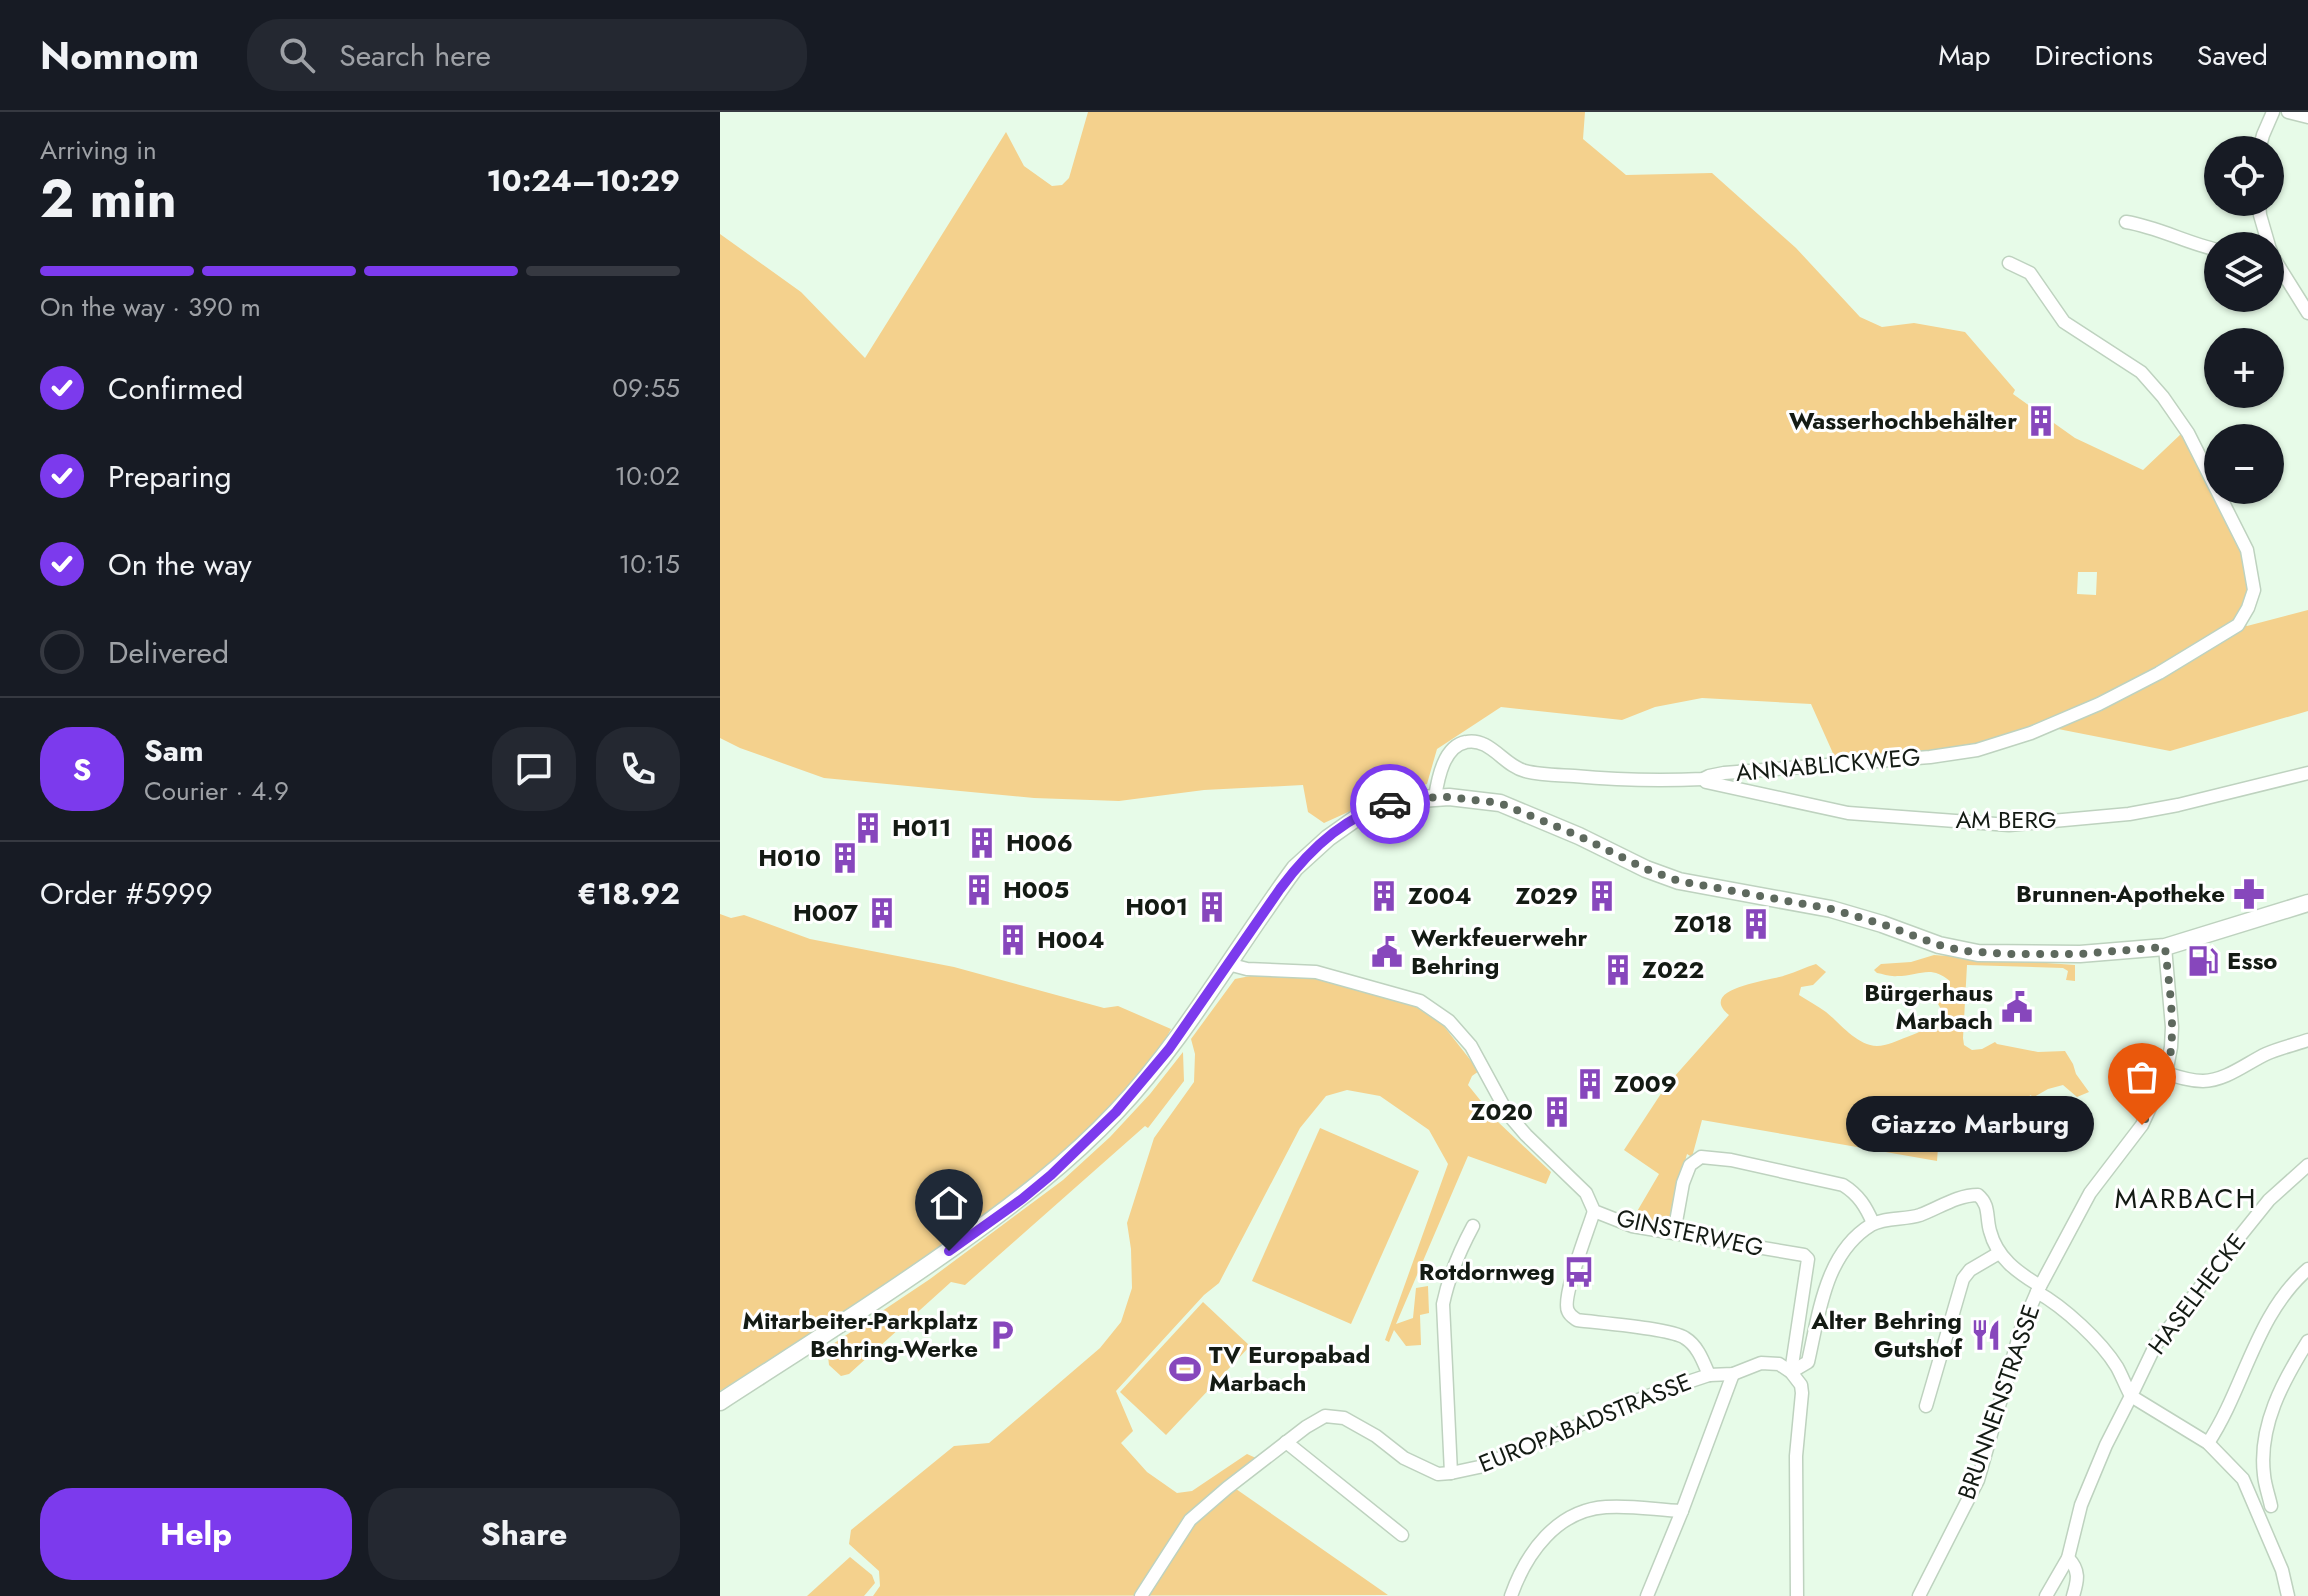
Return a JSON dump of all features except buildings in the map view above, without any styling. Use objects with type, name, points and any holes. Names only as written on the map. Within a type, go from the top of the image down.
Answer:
[{"type":"main road","points":[[720,1402],[925,1268],[1051,1175],[1116,1112],[1159,1062],[1295,868],[1345,824],[1376,808],[1435,797],[1500,803],[1679,881],[1831,909],[1963,951],[2080,954],[2165,947],[2308,903]]},
{"type":"street","points":[[2263,136],[2273,112]]},
{"type":"street","points":[[2288,112],[2308,117]]},
{"type":"street","points":[[2126,222],[2146,225],[2177,239],[2204,246]]},
{"type":"street","name":"ANNABLICKWEG","points":[[1435,797],[1448,755],[1456,746],[1467,741],[1483,744],[1506,763],[1525,772],[1627,781],[1703,779],[1724,773],[1930,757],[1977,750],[2031,733],[2099,704],[2159,673],[2238,625],[2254,590],[2247,550],[2188,433],[2141,372],[2064,322],[2030,273],[2009,263]]},
{"type":"street","points":[[2284,274],[2308,313]]},
{"type":"street","name":"AM BERG","points":[[1703,779],[1848,813],[2009,825],[2129,814],[2308,773]]},
{"type":"street","name":"BRUNNENSTRASSE","points":[[1919,1596],[1978,1480],[2021,1329],[2038,1289],[2090,1193],[2142,1125],[2166,1073],[2172,1027],[2165,947]]},
{"type":"street","name":"GINSTERWEG","points":[[1228,964],[1247,969],[1316,972],[1420,1001],[1449,1021],[1471,1046],[1508,1114],[1586,1193],[1594,1211],[1632,1226],[1804,1255],[1808,1259],[1791,1372]]},
{"type":"street","points":[[2166,1073],[2185,1079],[2212,1080],[2270,1052],[2308,1040]]},
{"type":"street","points":[[1674,1233],[1683,1183],[1690,1165],[1701,1157],[1731,1160],[1843,1185],[1866,1206],[1873,1223]]},
{"type":"street","name":"HASELHECKE","points":[[2068,1558],[2081,1505],[2106,1445],[2155,1346],[2269,1200],[2308,1165]]},
{"type":"street","points":[[1797,1596],[1796,1456],[1802,1393],[1801,1385],[1791,1372],[1808,1362],[1824,1294],[1839,1257],[1873,1223],[1918,1216],[1963,1196],[1978,1195],[1986,1203],[1990,1231],[1999,1253],[2090,1335],[2116,1365],[2131,1396],[2208,1443],[2243,1479],[2282,1570],[2288,1596]]},
{"type":"street","points":[[1594,1211],[1569,1290],[1568,1312],[1577,1320],[1684,1337],[1699,1351],[1709,1375]]},
{"type":"street","points":[[1451,1473],[1443,1304],[1448,1278],[1458,1252],[1473,1226]]},
{"type":"street","points":[[1926,1406],[1963,1279],[1970,1270],[1999,1253]]},
{"type":"street","points":[[2208,1443],[2222,1421],[2274,1306],[2287,1288],[2308,1269]]},
{"type":"street","points":[[2271,1506],[2264,1478],[2263,1448],[2270,1416],[2279,1392],[2308,1341]]},
{"type":"street","name":"EUROPABADSTRASSE","points":[[1141,1596],[1190,1520],[1286,1442],[1325,1416],[1344,1418],[1376,1436],[1404,1458],[1438,1474],[1451,1473],[1479,1467],[1648,1396],[1709,1375],[1733,1374],[1761,1363],[1779,1364],[1791,1372]]},
{"type":"street","points":[[1647,1596],[1733,1374]]},
{"type":"street","points":[[1286,1442],[1402,1535]]},
{"type":"street","points":[[1511,1596],[1537,1545],[1551,1530],[1575,1514],[1608,1506],[1682,1511]]},
{"type":"street","points":[[2046,1596],[2068,1558],[2075,1565],[2078,1575],[2073,1596]]},
{"type":"shaded area","points":[[1088,112],[1585,112],[1583,139],[1626,175],[1712,173],[1796,248],[1860,317],[1882,327],[1914,323],[1965,332],[2015,390],[2013,394],[2075,438],[2143,470],[2182,433],[2204,475],[2204,504],[2219,504],[2244,552],[2251,591],[2238,620],[2247,626],[2308,610],[2308,711],[2170,751],[2053,728],[1931,752],[1836,760],[1811,704],[1702,698],[1655,707],[1622,720],[1501,707],[1437,749],[1427,784],[1377,799],[1324,823],[1308,812],[1303,785],[1204,790],[1119,801],[1034,798],[824,778],[720,738],[720,234],[801,292],[865,358],[1006,132],[1024,166],[1052,186],[1062,185],[1069,178]],"holes":[[[2078,572],[2097,572],[2096,595],[2077,594]]]},
{"type":"shaded area","points":[[720,914],[731,918],[744,915],[810,939],[954,967],[1104,1008],[1118,1006],[1171,1029],[1158,1053],[1080,1145],[960,1239],[720,1391]]},
{"type":"shaded area","points":[[1934,955],[2075,965],[2075,981],[2066,980],[2068,971],[2063,968],[1967,965],[1963,1038],[1964,1045],[1972,1050],[1995,1042],[2038,1052],[2065,1051],[2089,1092],[2077,1097],[2063,1085],[2034,1097],[2030,1095],[2019,1133],[1940,1121],[1937,1161],[1702,1120],[1692,1157],[1687,1154],[1669,1221],[1660,1224],[1632,1220],[1659,1174],[1624,1150],[1666,1086],[1729,1015],[1721,1006],[1722,998],[1740,987],[1816,964],[1826,972],[1813,985],[1801,987],[1799,995],[1826,1012],[1862,1042],[1881,1046],[1922,1031],[1940,1018],[1944,1014],[1938,1004],[1931,1000],[1950,989],[1950,981],[1931,972],[1895,976],[1874,970],[1881,964],[1911,962]]},
{"type":"shaded area","points":[[1314,975],[1416,1007],[1443,1025],[1479,1071],[1472,1076],[1468,1085],[1497,1121],[1551,1172],[1546,1184],[1468,1156],[1396,1324],[1413,1318],[1416,1288],[1428,1286],[1429,1313],[1420,1315],[1421,1345],[1406,1346],[1394,1330],[1389,1342],[1385,1340],[1448,1164],[1429,1130],[1380,1096],[1347,1090],[1326,1096],[1300,1128],[1219,1283],[1204,1295],[1116,1391],[1133,1431],[1121,1443],[1147,1472],[1177,1493],[1192,1491],[1247,1454],[1256,1458],[1226,1482],[1388,1595],[873,1596],[880,1586],[879,1571],[849,1544],[851,1530],[954,1446],[989,1443],[1100,1348],[1121,1322],[1132,1288],[1127,1223],[1154,1138],[1194,1082],[1195,1054],[1191,1039],[1235,979]]},
{"type":"shaded area","points":[[1183,1052],[1184,1081],[1148,1128],[1145,1126],[965,1285],[951,1282],[849,1374],[841,1376],[829,1365],[827,1348],[930,1279],[1063,1180],[1110,1137]]},
{"type":"shaded area","points":[[1320,1128],[1419,1171],[1351,1324],[1252,1281]]},
{"type":"shaded area","name":"TV Europabad Marbach","points":[[1203,1302],[1250,1346],[1166,1435],[1120,1392]]},
{"type":"shaded area","points":[[850,1557],[872,1575],[875,1583],[864,1596],[807,1596]]},
{"type":"way so far","points":[[1390,804],[1449,797],[1500,803],[1679,881],[1831,909],[1963,951],[2080,954],[2165,947],[2171,1047],[2166,1073],[2142,1125]]},
{"type":"place","name":"Wasserhochbehälter","points":[[2041,421]]},
{"type":"place","name":"H011","points":[[868,828]]},
{"type":"place","name":"H006","points":[[982,843]]},
{"type":"place","name":"H010","points":[[845,858]]},
{"type":"place","name":"H005","points":[[979,890]]},
{"type":"place","name":"Brunnen-Apotheke","points":[[2249,894]]},
{"type":"place","name":"Z004","points":[[1384,896]]},
{"type":"place","name":"Z029","points":[[1602,896]]},
{"type":"place","name":"H001","points":[[1212,907]]},
{"type":"place","name":"H007","points":[[882,913]]},
{"type":"place","name":"Z018","points":[[1756,924]]},
{"type":"place","name":"H004","points":[[1013,940]]},
{"type":"place","name":"Werkfeuerwehr Behring","points":[[1387,952]]},
{"type":"place","name":"Esso","points":[[2203,961]]},
{"type":"place","name":"Z022","points":[[1618,970]]},
{"type":"place","name":"Bürgerhaus Marbach","points":[[2017,1007]]},
{"type":"place","name":"Z009","points":[[1590,1084]]},
{"type":"place","name":"Z020","points":[[1557,1112]]},
{"type":"place","name":"Giazzo Marburg","points":[[2142,1125]]},
{"type":"place","name":"Rotdornweg","points":[[1579,1272]]},
{"type":"place","name":"Mitarbeiter-Parkplatz Behring-Werke","points":[[1002,1335]]},
{"type":"place","name":"Alter Behring Gutshof","points":[[1986,1335]]},
{"type":"place","name":"TV Europabad Marbach","points":[[1185,1369]]},
{"type":"district","name":"MARBACH","points":[[2186,1198]]},
{"type":"route","points":[[949,1251],[1051,1175],[1116,1112],[1181,1033],[1295,868],[1345,824],[1390,804]]}]
